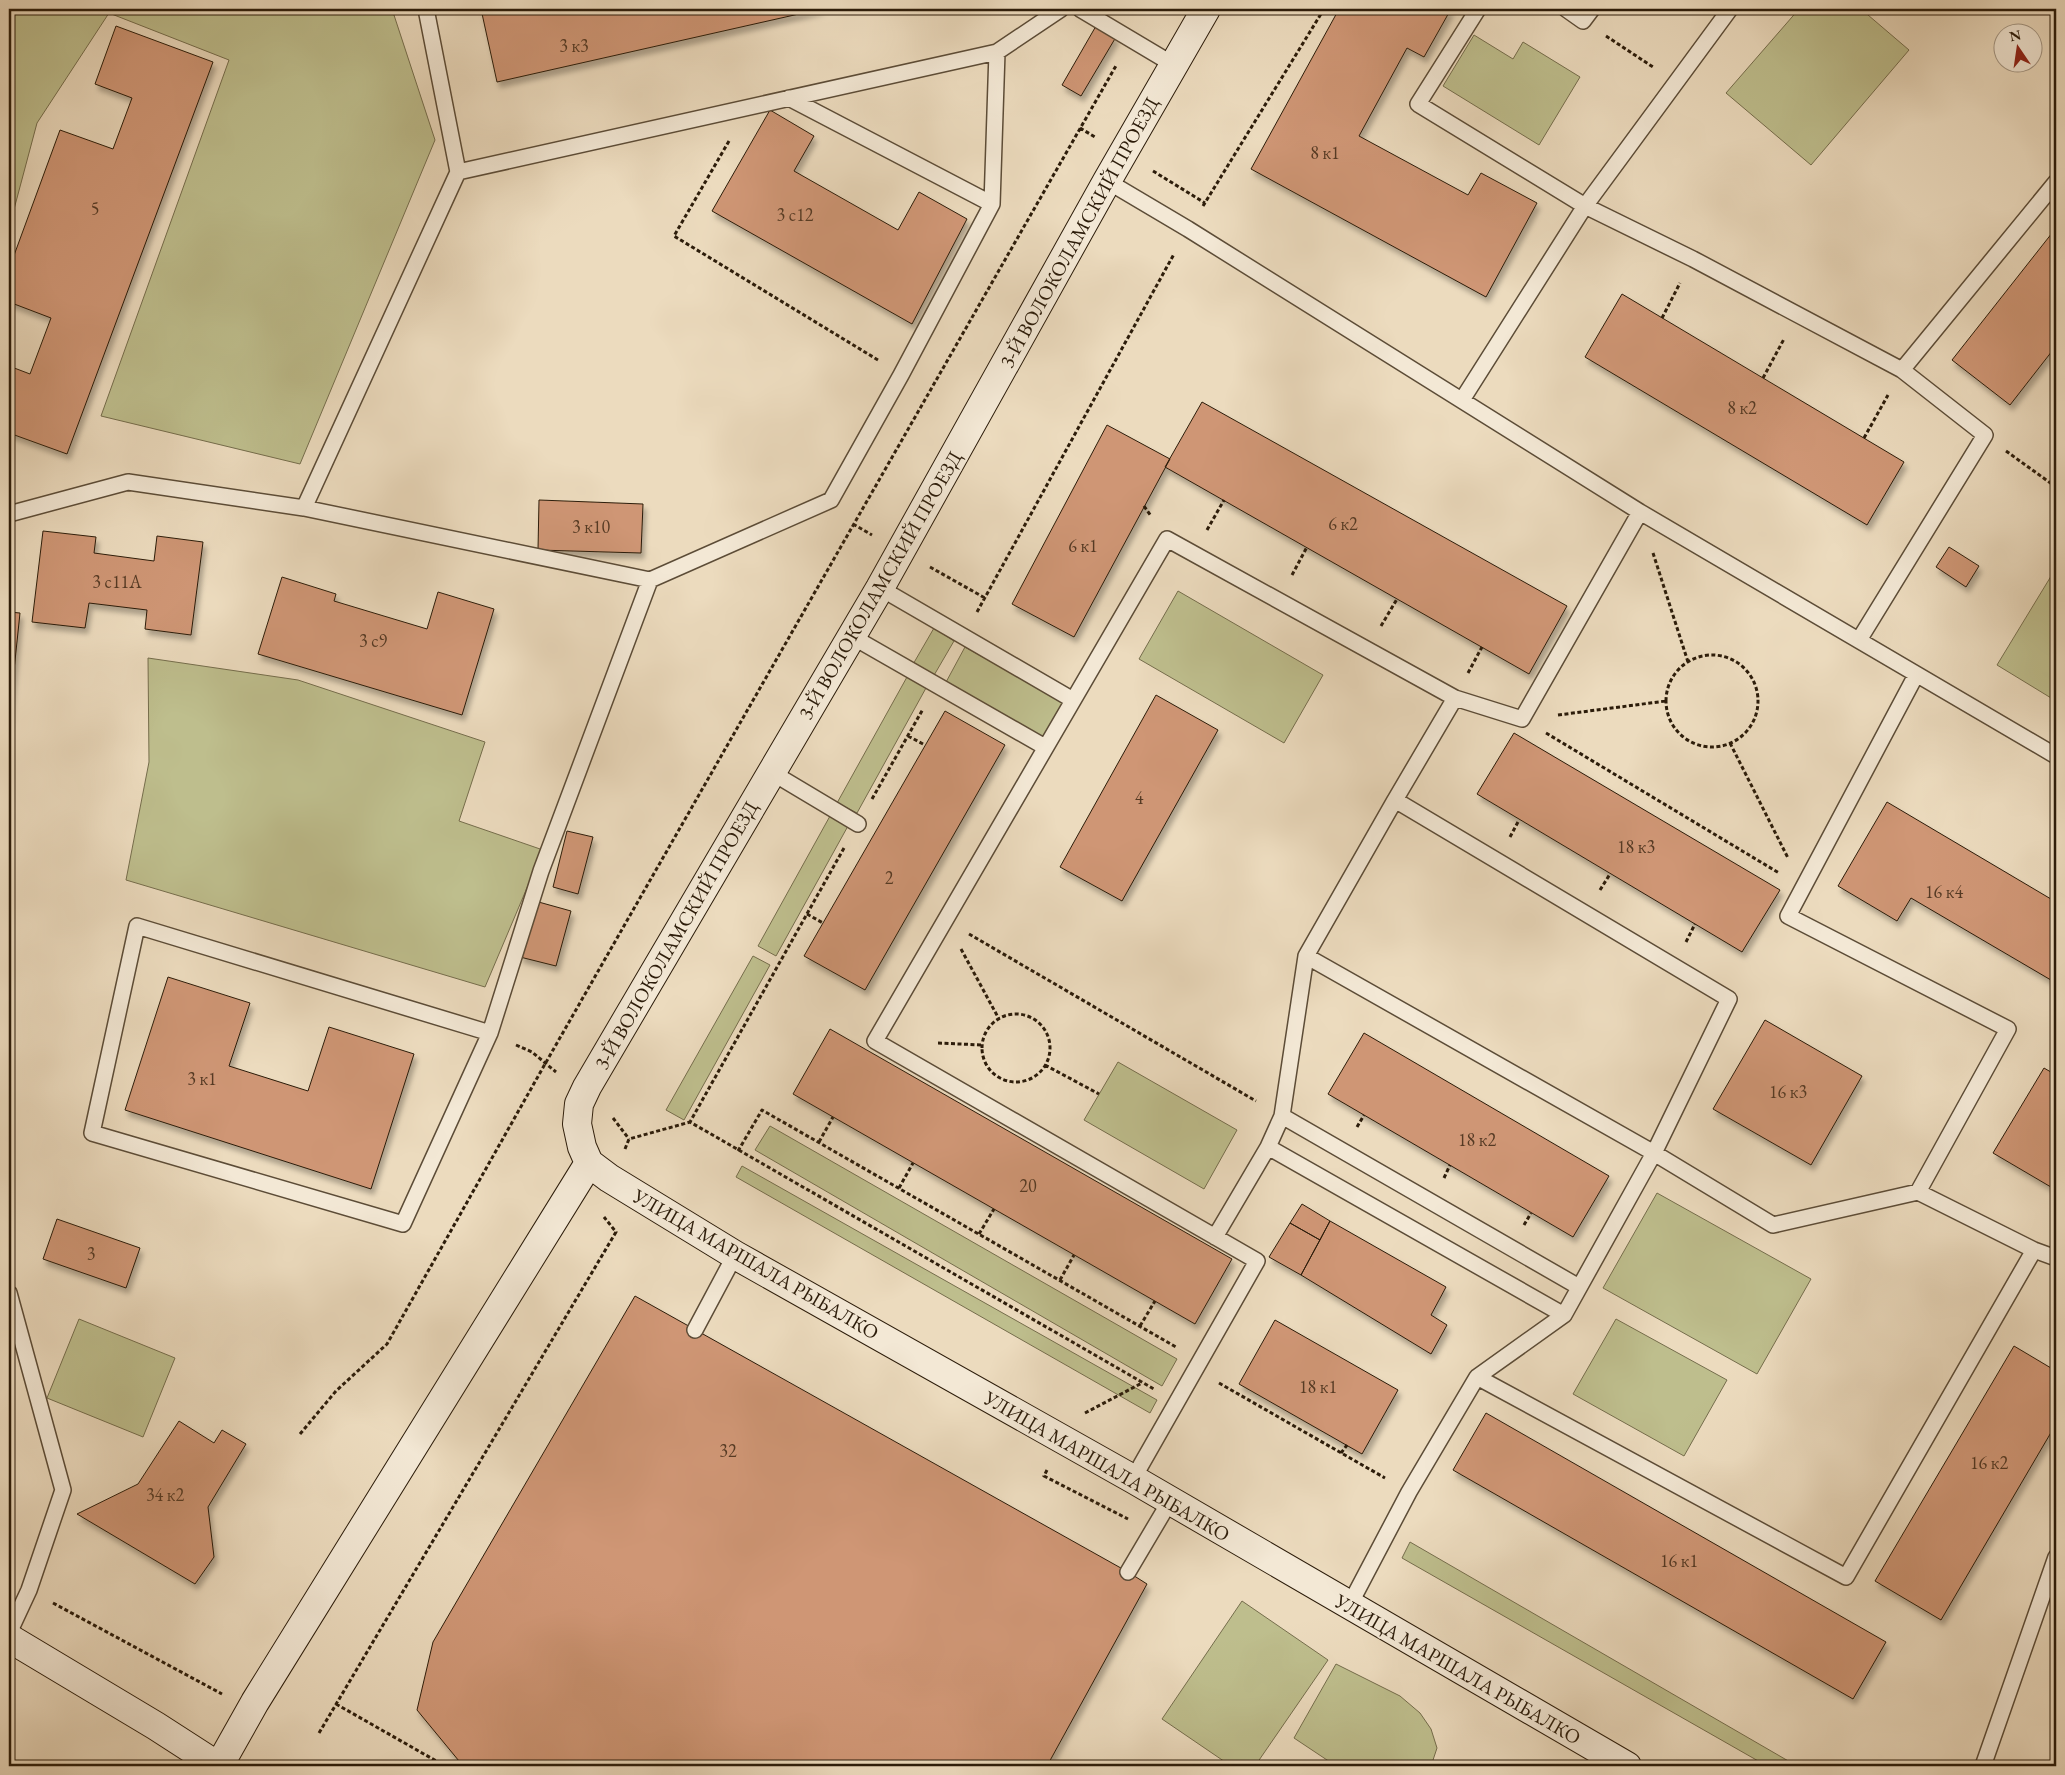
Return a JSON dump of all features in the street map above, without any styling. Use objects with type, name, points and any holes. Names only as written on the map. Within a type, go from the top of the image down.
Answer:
[{"type":"street","name":"3-Й ВОЛОКОЛАМСКИЙ ПРОЕЗД","points":[[589,1163],[582,1147],[577,1124],[579,1104],[587,1087],[880,588],[1107,181],[1206,9]]},
{"type":"street","name":"УЛИЦА МАРШАЛА РЫБАЛКО","points":[[589,1163],[609,1178],[735,1255],[1133,1479],[1626,1766]]},
{"type":"street","points":[[9,1638],[156,1726],[218,1766],[254,1702],[589,1163]]},
{"type":"lane","points":[[304,508],[458,172],[426,9]]},
{"type":"lane","points":[[458,172],[997,52],[1061,9]]},
{"type":"lane","points":[[1080,9],[1174,65]]},
{"type":"lane","points":[[1478,9],[1418,104],[1585,206],[1693,259],[1902,370],[1985,436],[1859,640]]},
{"type":"lane","points":[[1566,9],[1587,15]]},
{"type":"lane","points":[[1462,400],[1585,206],[1730,9]]},
{"type":"lane","points":[[9,514],[128,482],[304,508],[650,580],[831,500],[901,375],[992,204],[997,52]]},
{"type":"lane","points":[[789,98],[992,204]]},
{"type":"lane","points":[[1107,181],[1188,229],[1640,512],[2056,756]]},
{"type":"lane","points":[[1902,370],[2056,182]]},
{"type":"lane","points":[[1133,1479],[1257,1261],[875,1041],[1044,748],[1168,539],[1454,698],[1522,719],[1640,512]]},
{"type":"lane","points":[[490,1033],[137,926],[92,1133],[403,1224],[490,1033],[541,871],[650,580]]},
{"type":"lane","points":[[880,588],[1073,700]]},
{"type":"lane","points":[[851,636],[1044,748]]},
{"type":"lane","points":[[1916,675],[1788,916],[2008,1029],[1918,1192]]},
{"type":"lane","points":[[1215,1238],[1268,1147],[1282,1116],[1306,956],[1454,698]]},
{"type":"lane","points":[[771,772],[858,824]]},
{"type":"lane","points":[[1349,1606],[1409,1492],[1477,1377],[1564,1315],[1654,1153],[1729,999],[1395,800]]},
{"type":"lane","points":[[1306,956],[1654,1153],[1774,1225],[1918,1192],[2034,1250],[2056,1258]]},
{"type":"lane","points":[[1282,1116],[1579,1287]]},
{"type":"lane","points":[[1268,1147],[1564,1315]]},
{"type":"lane","points":[[1477,1377],[1846,1577],[2034,1250]]},
{"type":"lane","points":[[695,1330],[735,1255]]},
{"type":"lane","points":[[9,1293],[63,1490],[29,1590],[9,1633]]},
{"type":"lane","points":[[1128,1572],[1170,1502]]},
{"type":"lane","points":[[1983,1766],[2056,1557]]},
{"type":"path","points":[[964,637],[1188,229],[1324,9]]},
{"type":"path","points":[[1587,15],[1675,82]]},
{"type":"path","points":[[300,1434],[336,1391],[387,1344],[544,1064],[1131,39]]},
{"type":"path","points":[[748,108],[674,236],[901,375]]},
{"type":"path","points":[[1150,169],[1205,203]]},
{"type":"path","points":[[1662,318],[1693,259]]},
{"type":"path","points":[[1763,378],[1797,314]]},
{"type":"path","points":[[1864,438],[1902,370]]},
{"type":"path","points":[[1985,436],[2056,487]]},
{"type":"path","points":[[1194,554],[1224,500]]},
{"type":"path","points":[[1640,512],[1688,662]]},
{"type":"path","points":[[853,524],[875,536]]},
{"type":"path","points":[[927,565],[985,598]]},
{"type":"path","points":[[1702,656],[1732,659],[1744,668],[1754,681],[1758,695],[1757,710],[1752,724],[1743,736],[1730,743],[1715,747],[1701,746],[1687,739],[1676,729],[1669,716],[1666,701],[1669,686],[1676,673],[1688,662],[1702,656]]},
{"type":"path","points":[[622,1154],[629,1139],[690,1122],[936,686]]},
{"type":"path","points":[[1522,719],[1666,701]]},
{"type":"path","points":[[1522,719],[1803,888]]},
{"type":"path","points":[[908,736],[925,745]]},
{"type":"path","points":[[1730,743],[1803,888]]},
{"type":"path","points":[[808,914],[823,923]]},
{"type":"path","points":[[945,920],[999,1019]]},
{"type":"path","points":[[945,920],[1282,1116]]},
{"type":"path","points":[[1009,1014],[1020,1014],[1040,1023],[1050,1043],[1045,1065],[1038,1074],[1017,1082],[1006,1080],[996,1075],[988,1067],[983,1057],[982,1045],[985,1034],[991,1025],[999,1019],[1009,1014]]},
{"type":"path","points":[[490,1033],[532,1052],[544,1064]]},
{"type":"path","points":[[1045,1065],[1099,1094]]},
{"type":"path","points":[[738,1151],[762,1110],[1140,1326],[1197,1365],[1409,1492]]},
{"type":"path","points":[[612,1116],[629,1139]]},
{"type":"path","points":[[818,1142],[833,1117]]},
{"type":"path","points":[[690,1122],[1176,1402]]},
{"type":"path","points":[[899,1188],[913,1163]]},
{"type":"path","points":[[979,1234],[994,1209]]},
{"type":"path","points":[[319,1734],[616,1232]]},
{"type":"path","points":[[1060,1280],[1074,1255]]},
{"type":"path","points":[[1140,1326],[1154,1301]]},
{"type":"path","points":[[1084,1414],[1142,1383]]},
{"type":"path","points":[[1341,1453],[1347,1446]]},
{"type":"path","points":[[1050,1463],[1044,1476],[1152,1531]]},
{"type":"path","points":[[29,1590],[223,1695]]},
{"type":"path","points":[[336,1704],[445,1766]]},
{"type":"green space","points":[[9,9],[392,9],[435,140],[300,464],[101,416],[229,60],[109,13],[37,123],[9,228]]},
{"type":"green space","points":[[1799,9],[1861,9],[1909,50],[1811,165],[1726,93]]},
{"type":"green space","points":[[1474,35],[1513,59],[1523,42],[1580,77],[1539,145],[1443,86]]},
{"type":"green space","points":[[2056,568],[2056,701],[1997,665]]},
{"type":"green space","points":[[1178,591],[1323,675],[1284,743],[1139,659]]},
{"type":"green space","points":[[934,628],[954,641],[933,677],[912,666]]},
{"type":"green space","points":[[965,647],[1063,702],[1042,739],[945,684]]},
{"type":"green space","points":[[148,658],[298,680],[485,742],[459,821],[543,850],[485,987],[126,880],[149,762]]},
{"type":"green space","points":[[907,677],[926,688],[857,813],[837,803]]},
{"type":"green space","points":[[830,816],[848,826],[776,956],[758,946]]},
{"type":"green space","points":[[753,956],[770,965],[684,1120],[666,1110]]},
{"type":"green space","points":[[1118,1062],[1237,1130],[1204,1189],[1084,1120]]},
{"type":"green space","points":[[770,1126],[1177,1359],[1162,1386],[755,1150]]},
{"type":"green space","points":[[742,1166],[1157,1400],[1150,1413],[736,1177]]},
{"type":"green space","points":[[1657,1193],[1811,1279],[1757,1374],[1603,1288]]},
{"type":"green space","points":[[79,1319],[175,1358],[143,1437],[47,1398]]},
{"type":"green space","points":[[1616,1319],[1727,1380],[1684,1456],[1573,1394]]},
{"type":"green space","points":[[1410,1542],[1797,1766],[1767,1766],[1402,1558]]},
{"type":"green space","points":[[1242,1601],[1328,1660],[1255,1766],[1231,1766],[1162,1719]]},
{"type":"green space","points":[[1336,1664],[1400,1696],[1420,1713],[1431,1729],[1437,1748],[1431,1766],[1336,1766],[1294,1738]]},
{"type":"building","points":[[481,9],[821,9],[497,82]]},
{"type":"building","points":[[1339,9],[1451,9],[1424,57],[1407,48],[1359,136],[1468,195],[1481,173],[1537,203],[1486,297],[1251,169]]},
{"type":"building","points":[[116,26],[213,62],[67,454],[9,433],[9,366],[30,374],[51,318],[9,302],[9,269],[60,130],[113,149],[132,98],[95,84]]},
{"type":"building","points":[[1096,26],[1116,37],[1081,96],[1062,85]]},
{"type":"building","points":[[770,110],[814,136],[794,171],[898,230],[919,192],[967,219],[912,324],[712,211]]},
{"type":"building","points":[[2056,228],[2056,346],[2010,405],[1952,360]]},
{"type":"building","points":[[1622,294],[1904,462],[1867,525],[1585,357]]},
{"type":"building","points":[[1202,402],[1567,606],[1529,674],[1165,467]]},
{"type":"building","points":[[1107,425],[1170,459],[1074,637],[1012,604]]},
{"type":"building","points":[[539,500],[643,504],[641,553],[538,550]]},
{"type":"building","points":[[43,531],[96,537],[94,553],[154,561],[157,536],[203,542],[191,635],[145,629],[147,610],[89,603],[85,628],[32,622]]},
{"type":"building","points":[[1949,547],[1979,566],[1966,587],[1936,567]]},
{"type":"building","points":[[282,577],[336,594],[334,601],[427,629],[438,592],[494,609],[462,715],[258,654]]},
{"type":"building","points":[[9,612],[20,613],[9,718]]},
{"type":"building","points":[[1156,695],[1218,730],[1122,901],[1060,867]]},
{"type":"building","points":[[945,711],[1005,745],[865,990],[804,956]]},
{"type":"building","points":[[1514,733],[1780,890],[1742,952],[1477,794]]},
{"type":"building","points":[[1887,802],[2056,902],[2056,983],[1911,898],[1897,921],[1838,886]]},
{"type":"building","points":[[567,831],[593,837],[578,894],[553,887]]},
{"type":"building","points":[[535,901],[571,911],[556,966],[520,957]]},
{"type":"building","points":[[168,977],[250,1003],[229,1066],[308,1091],[329,1027],[414,1054],[371,1189],[125,1110]]},
{"type":"building","points":[[1765,1020],[1862,1076],[1811,1165],[1713,1109]]},
{"type":"building","points":[[830,1029],[1232,1259],[1195,1324],[793,1094]]},
{"type":"building","points":[[1364,1033],[1609,1176],[1573,1237],[1328,1094]]},
{"type":"building","points":[[2044,1068],[2056,1075],[2056,1190],[1993,1153]]},
{"type":"building","points":[[1302,1204],[1330,1221],[1320,1240],[1290,1223]]},
{"type":"building","points":[[57,1219],[140,1248],[126,1288],[43,1259]]},
{"type":"building","points":[[1330,1221],[1446,1287],[1431,1315],[1447,1325],[1431,1354],[1301,1275]]},
{"type":"building","points":[[1290,1223],[1320,1240],[1301,1275],[1269,1257]]},
{"type":"building","points":[[635,1296],[1147,1584],[1047,1766],[468,1766],[459,1761],[417,1710],[433,1642]]},
{"type":"building","points":[[1275,1320],[1398,1390],[1362,1454],[1239,1384]]},
{"type":"building","points":[[2014,1346],[2056,1371],[2056,1424],[1941,1620],[1875,1581]]},
{"type":"building","points":[[1486,1413],[1886,1642],[1853,1699],[1453,1470]]},
{"type":"building","points":[[179,1421],[214,1443],[222,1430],[246,1444],[208,1507],[214,1557],[195,1584],[77,1514],[138,1484]]}]
